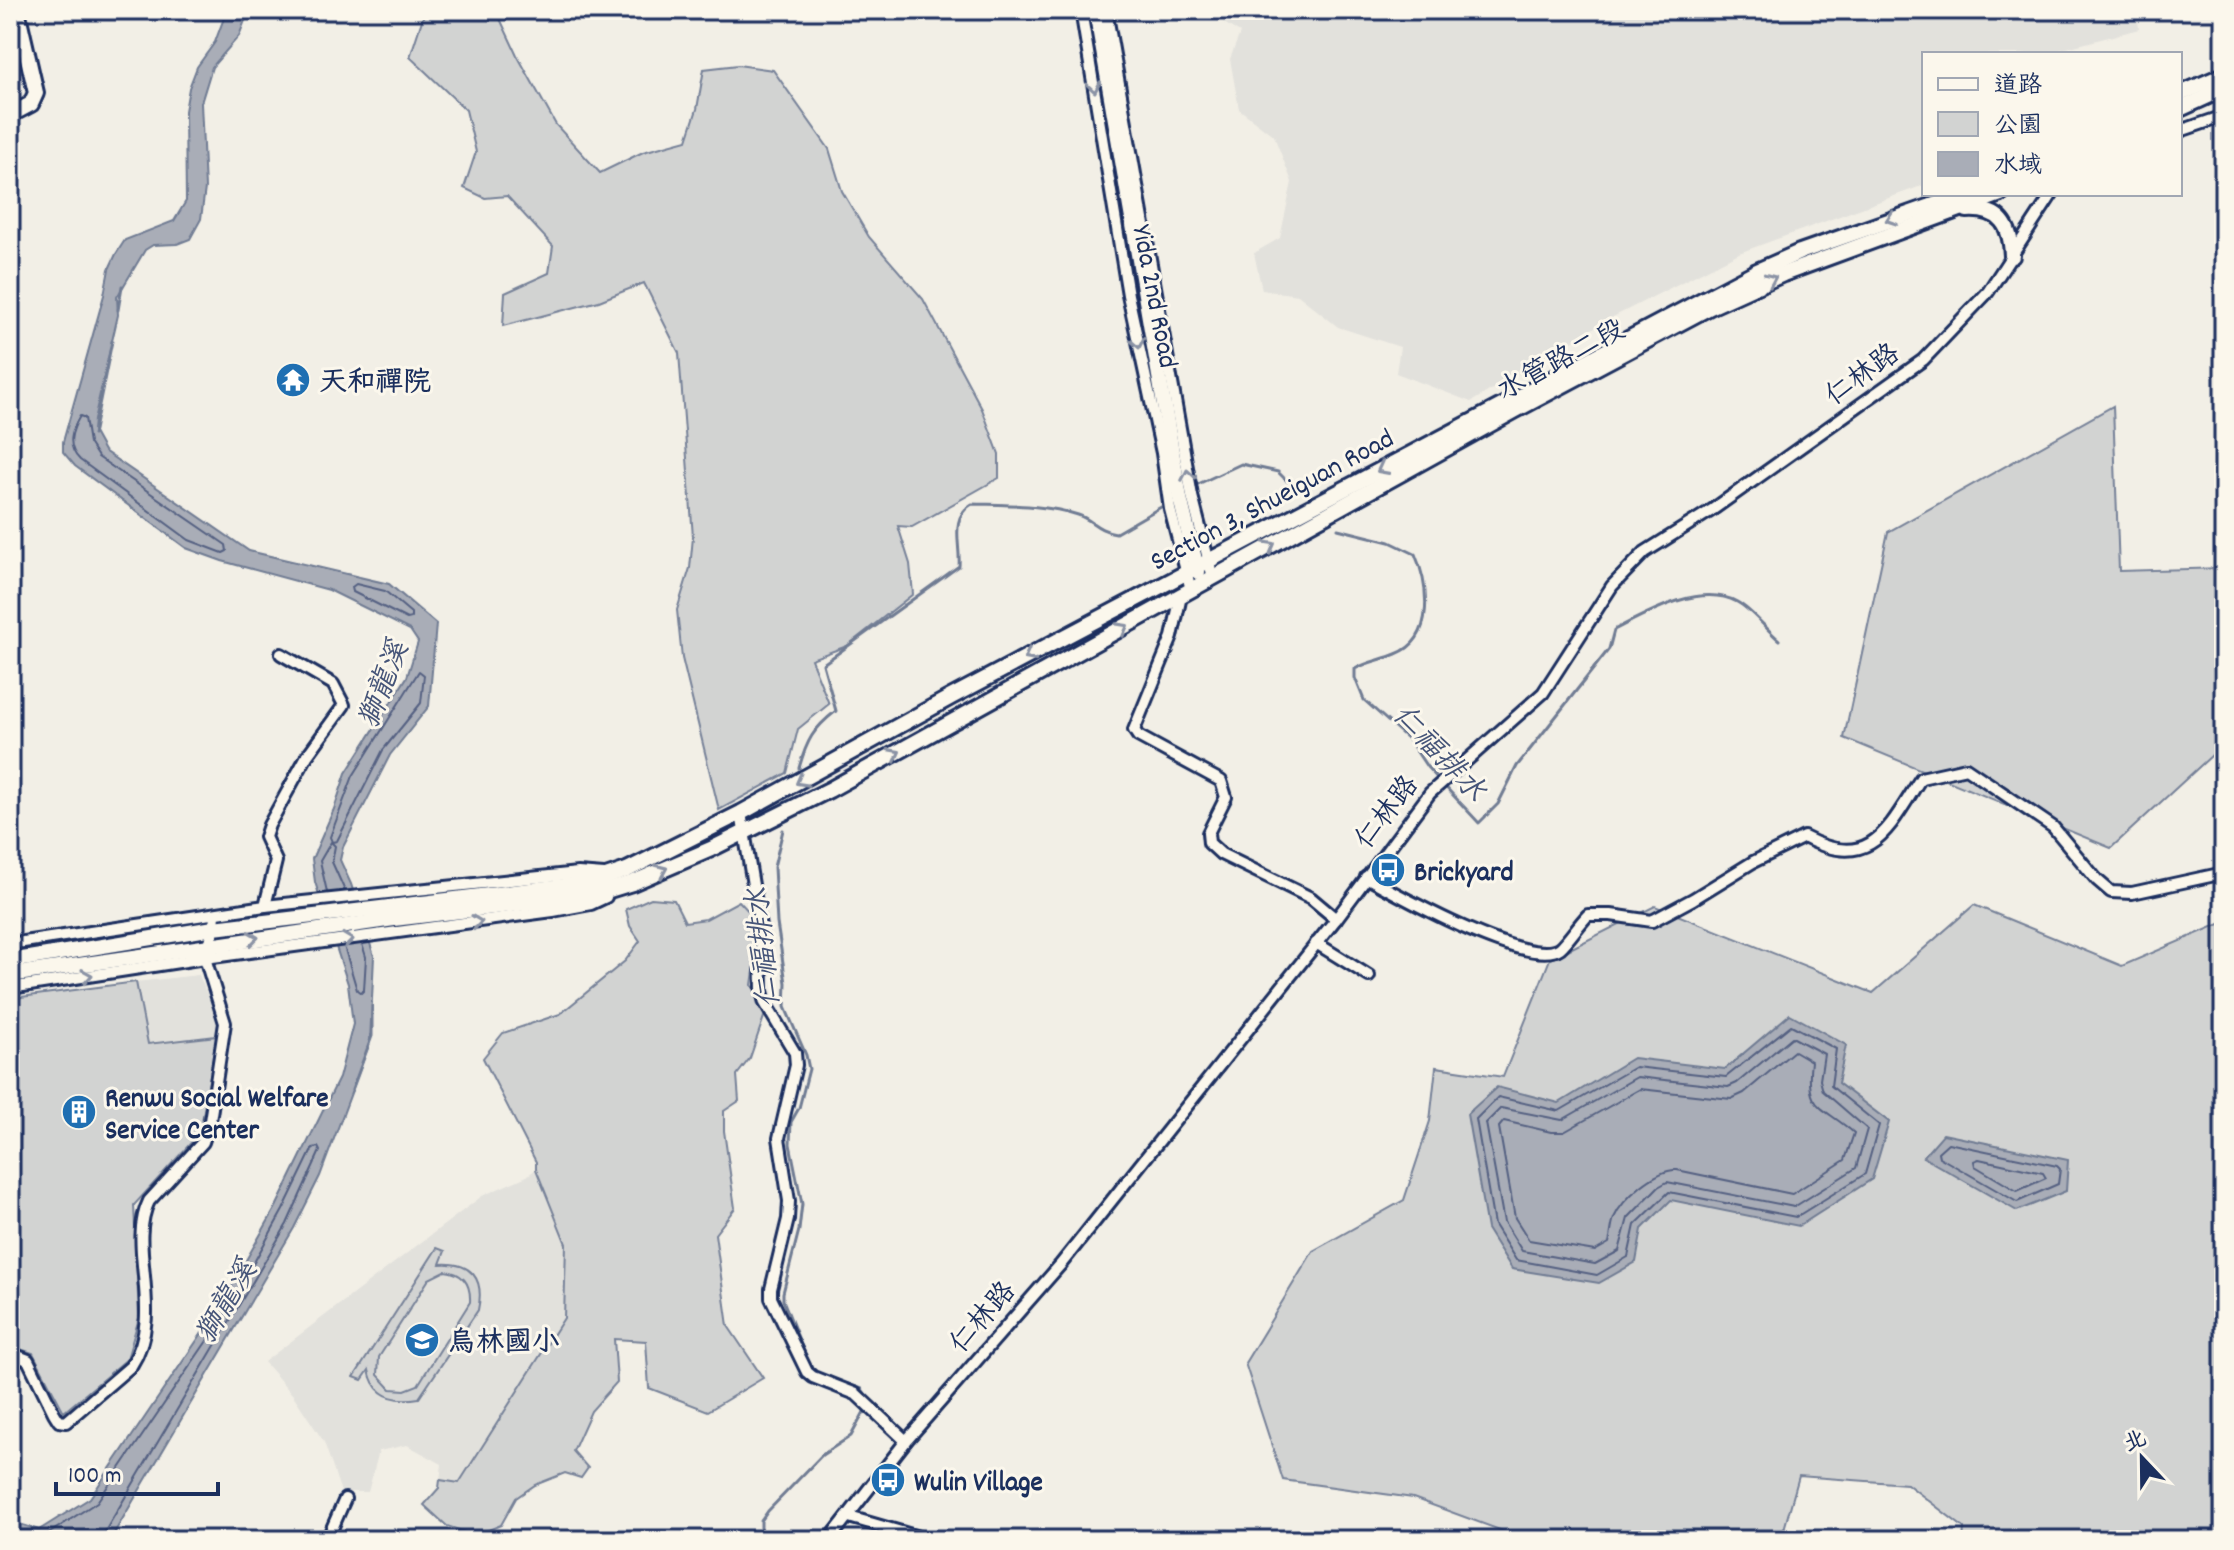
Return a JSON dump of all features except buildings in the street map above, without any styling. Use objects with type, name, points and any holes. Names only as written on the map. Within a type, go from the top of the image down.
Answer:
[{"type":"main road","points":[[10,115],[31,104],[36,93],[17,10]]},
{"type":"main road","name":"Yida 2nd Road","points":[[1096,10],[1180,498],[1197,567],[1197,587]]},
{"type":"main road","points":[[2182,93],[2224,75]]},
{"type":"main road","points":[[2182,108],[2224,89]]},
{"type":"main road","name":"Section 3, Shueiguan Road","points":[[392,912],[588,883],[614,875],[741,813],[951,697],[1755,272],[1800,252],[1959,196]]},
{"type":"main road","points":[[1959,211],[1996,196]]},
{"type":"main road","points":[[1959,211],[1979,209],[1991,212],[2004,223],[2011,237],[2012,256]]},
{"type":"main road","name":"水管路二段","points":[[1197,587],[1514,411],[1710,307],[1783,274],[1959,211]]},
{"type":"main road","name":"Section 3, Shueiguan Road","points":[[392,912],[593,895],[632,883],[745,833],[1197,587]]},
{"type":"main road","points":[[10,975],[208,951],[293,926],[392,912]]},
{"type":"main road","points":[[10,961],[215,921],[293,926]]},
{"type":"street","name":"Yida 2nd Road","points":[[1081,10],[1128,295],[1162,453],[1170,509],[1197,567]]},
{"type":"street","name":"Yida 2nd Road","points":[[1106,10],[1192,496],[1197,567]]},
{"type":"street","points":[[2182,130],[2224,116]]},
{"type":"street","name":"仁林路","points":[[829,1540],[906,1441],[1061,1264],[1336,919],[1430,793],[1543,693],[1612,586],[1645,552],[1712,510],[1923,360],[1988,292],[2051,196]]},
{"type":"street","points":[[1197,587],[1172,637],[1134,730],[1138,736],[1221,781],[1226,797],[1208,833],[1209,843],[1221,854],[1311,898],[1336,919]]},
{"type":"street","points":[[265,906],[276,861],[265,837],[269,825],[307,756],[344,705],[333,684],[281,654]]},
{"type":"street","points":[[1366,877],[1434,915],[1498,941],[1543,953],[1559,949],[1588,915],[1652,921],[1753,862],[1804,837],[1825,848],[1841,850],[1860,848],[1881,839],[1921,778],[1966,768],[2053,827],[2097,880],[2111,892],[2132,893],[2224,873]]},
{"type":"street","points":[[741,813],[761,933],[762,991],[765,1003],[795,1053],[796,1065],[779,1138],[789,1201],[771,1298],[807,1372],[856,1394],[906,1441]]},
{"type":"street","points":[[10,944],[215,921],[265,906]]},
{"type":"street","points":[[265,906],[293,926],[392,912]]},
{"type":"street","points":[[10,1353],[28,1360],[54,1413],[59,1421],[66,1422],[131,1366],[136,1358],[147,1315],[142,1230],[144,1210],[203,1142],[210,1121],[225,1023],[208,951],[215,921]]},
{"type":"street","points":[[1316,943],[1369,976]]},
{"type":"street","points":[[10,988],[208,951]]},
{"type":"street","points":[[327,1540],[345,1499]]},
{"type":"street","points":[[849,1517],[929,1540]]},
{"type":"shaded area","points":[[1216,10],[2137,10],[2139,29],[2052,52],[1922,52],[1922,186],[1739,253],[1605,321],[1471,402],[1396,373],[1400,347],[1338,327],[1298,295],[1262,290],[1254,253],[1280,238],[1292,182],[1274,136],[1239,109],[1230,59],[1240,33],[1224,23]]},
{"type":"shaded area","points":[[199,975],[218,1020],[217,1036],[148,1044],[136,982]]},
{"type":"shaded area","name":"烏林國小","points":[[536,1169],[566,1244],[564,1318],[459,1483],[440,1480],[442,1464],[407,1445],[379,1451],[368,1492],[341,1492],[324,1442],[293,1395],[264,1362],[482,1196]]},
{"type":"green space","points":[[428,10],[496,10],[556,125],[600,173],[643,152],[687,140],[697,109],[704,69],[738,65],[773,70],[829,149],[842,191],[869,237],[923,299],[982,409],[999,454],[999,478],[912,527],[898,526],[910,564],[913,594],[847,646],[811,659],[829,704],[798,729],[787,773],[719,810],[682,658],[677,610],[690,568],[693,537],[679,353],[644,283],[599,301],[503,326],[505,293],[549,273],[553,246],[507,196],[485,198],[464,188],[476,152],[466,110],[410,57]]},
{"type":"green space","points":[[2113,406],[2119,571],[2224,568],[2224,744],[2111,848],[1844,738],[1888,532]]},
{"type":"green space","points":[[651,898],[674,900],[685,922],[706,919],[739,901],[753,916],[757,950],[752,985],[766,1011],[750,1058],[737,1075],[739,1101],[724,1111],[735,1208],[715,1234],[728,1326],[763,1378],[708,1411],[649,1388],[646,1341],[614,1339],[617,1382],[591,1411],[573,1451],[588,1468],[581,1478],[565,1473],[535,1485],[516,1498],[501,1525],[468,1533],[447,1526],[424,1505],[439,1488],[440,1480],[459,1483],[564,1318],[566,1244],[536,1169],[536,1162],[483,1058],[503,1033],[560,1014],[625,961],[640,941],[630,926],[626,909]]},
{"type":"green space","points":[[1974,905],[2122,966],[2224,922],[2224,1540],[1963,1540],[1964,1528],[1907,1484],[1799,1476],[1781,1540],[1527,1540],[1413,1498],[1283,1480],[1245,1363],[1313,1251],[1404,1200],[1430,1121],[1436,1067],[1503,1077],[1550,959],[1655,906],[1873,993]]},
{"type":"green space","points":[[136,982],[148,1044],[217,1036],[200,1133],[134,1205],[139,1318],[127,1359],[64,1412],[33,1353],[10,1346],[10,1009],[21,997]]},
{"type":"green space","points":[[437,1248],[445,1251],[440,1264],[460,1266],[473,1274],[479,1289],[478,1310],[419,1398],[386,1396],[375,1386],[369,1370],[362,1380],[354,1377]],"holes":[[[445,1271],[465,1280],[470,1302],[418,1385],[405,1390],[391,1389],[378,1375],[379,1357],[429,1279]]]},
{"type":"water","name":"獅龍溪","points":[[227,10],[249,10],[239,36],[212,67],[201,103],[205,188],[201,219],[190,239],[177,244],[153,245],[145,250],[117,297],[118,315],[93,431],[104,451],[249,551],[389,584],[436,624],[429,706],[390,755],[343,847],[340,860],[374,956],[370,1042],[320,1176],[294,1228],[113,1535],[108,1540],[10,1540],[10,1521],[39,1530],[90,1498],[219,1308],[276,1207],[339,1078],[353,1024],[348,984],[315,882],[312,859],[346,773],[407,677],[418,642],[410,630],[329,590],[186,548],[75,466],[63,452],[63,442],[109,269],[116,254],[125,240],[174,221],[186,201],[185,111],[189,88],[197,67],[215,42]]},
{"type":"water","points":[[1790,1014],[1846,1045],[1838,1083],[1889,1122],[1872,1179],[1799,1226],[1671,1200],[1642,1229],[1636,1262],[1599,1283],[1512,1269],[1487,1229],[1467,1114],[1497,1087],[1559,1103],[1633,1058],[1725,1069]]},
{"type":"water","points":[[1943,1134],[2068,1160],[2066,1191],[2017,1211],[1923,1157]]},
{"type":"waterway","name":"獅龍溪","points":[[118,310],[122,286]]},
{"type":"waterway","name":"獅龍溪","points":[[93,435],[112,341]]},
{"type":"waterway","name":"仁福排水","points":[[1196,485],[1241,464],[1278,472],[1297,491]]},
{"type":"waterway","name":"仁福排水","points":[[799,768],[812,736],[836,711],[823,664],[959,566],[958,524],[972,504],[1065,511],[1116,533],[1161,507]]},
{"type":"waterway","name":"仁福排水","points":[[1338,529],[1390,542],[1415,554],[1425,595],[1423,624],[1418,636],[1409,647],[1396,654],[1355,669],[1355,678],[1364,700],[1409,740],[1427,767],[1479,823],[1498,804],[1517,766],[1609,649],[1614,630],[1674,602],[1707,596],[1722,597],[1743,605],[1779,640]]},
{"type":"waterway","name":"仁福排水","points":[[783,830],[774,867],[777,923],[786,983],[785,1007],[809,1069],[799,1108],[791,1122],[790,1144],[802,1204],[783,1300],[809,1365],[818,1374],[862,1389],[866,1395]]},
{"type":"waterway","name":"獅龍溪","points":[[352,1090],[372,1036],[372,1006]]},
{"type":"waterway","name":"仁福排水","points":[[761,1540],[761,1521],[768,1511],[822,1455],[851,1436],[864,1412]]},
{"type":"place","name":"天和禪院","points":[[293,380]]},
{"type":"place","name":"Brickyard","points":[[1388,870]]},
{"type":"place","name":"Renwu Social Welfare Service Center","points":[[79,1112]]},
{"type":"place","name":"烏林國小","points":[[422,1340]]},
{"type":"place","name":"Wulin Village","points":[[888,1480]]}]
